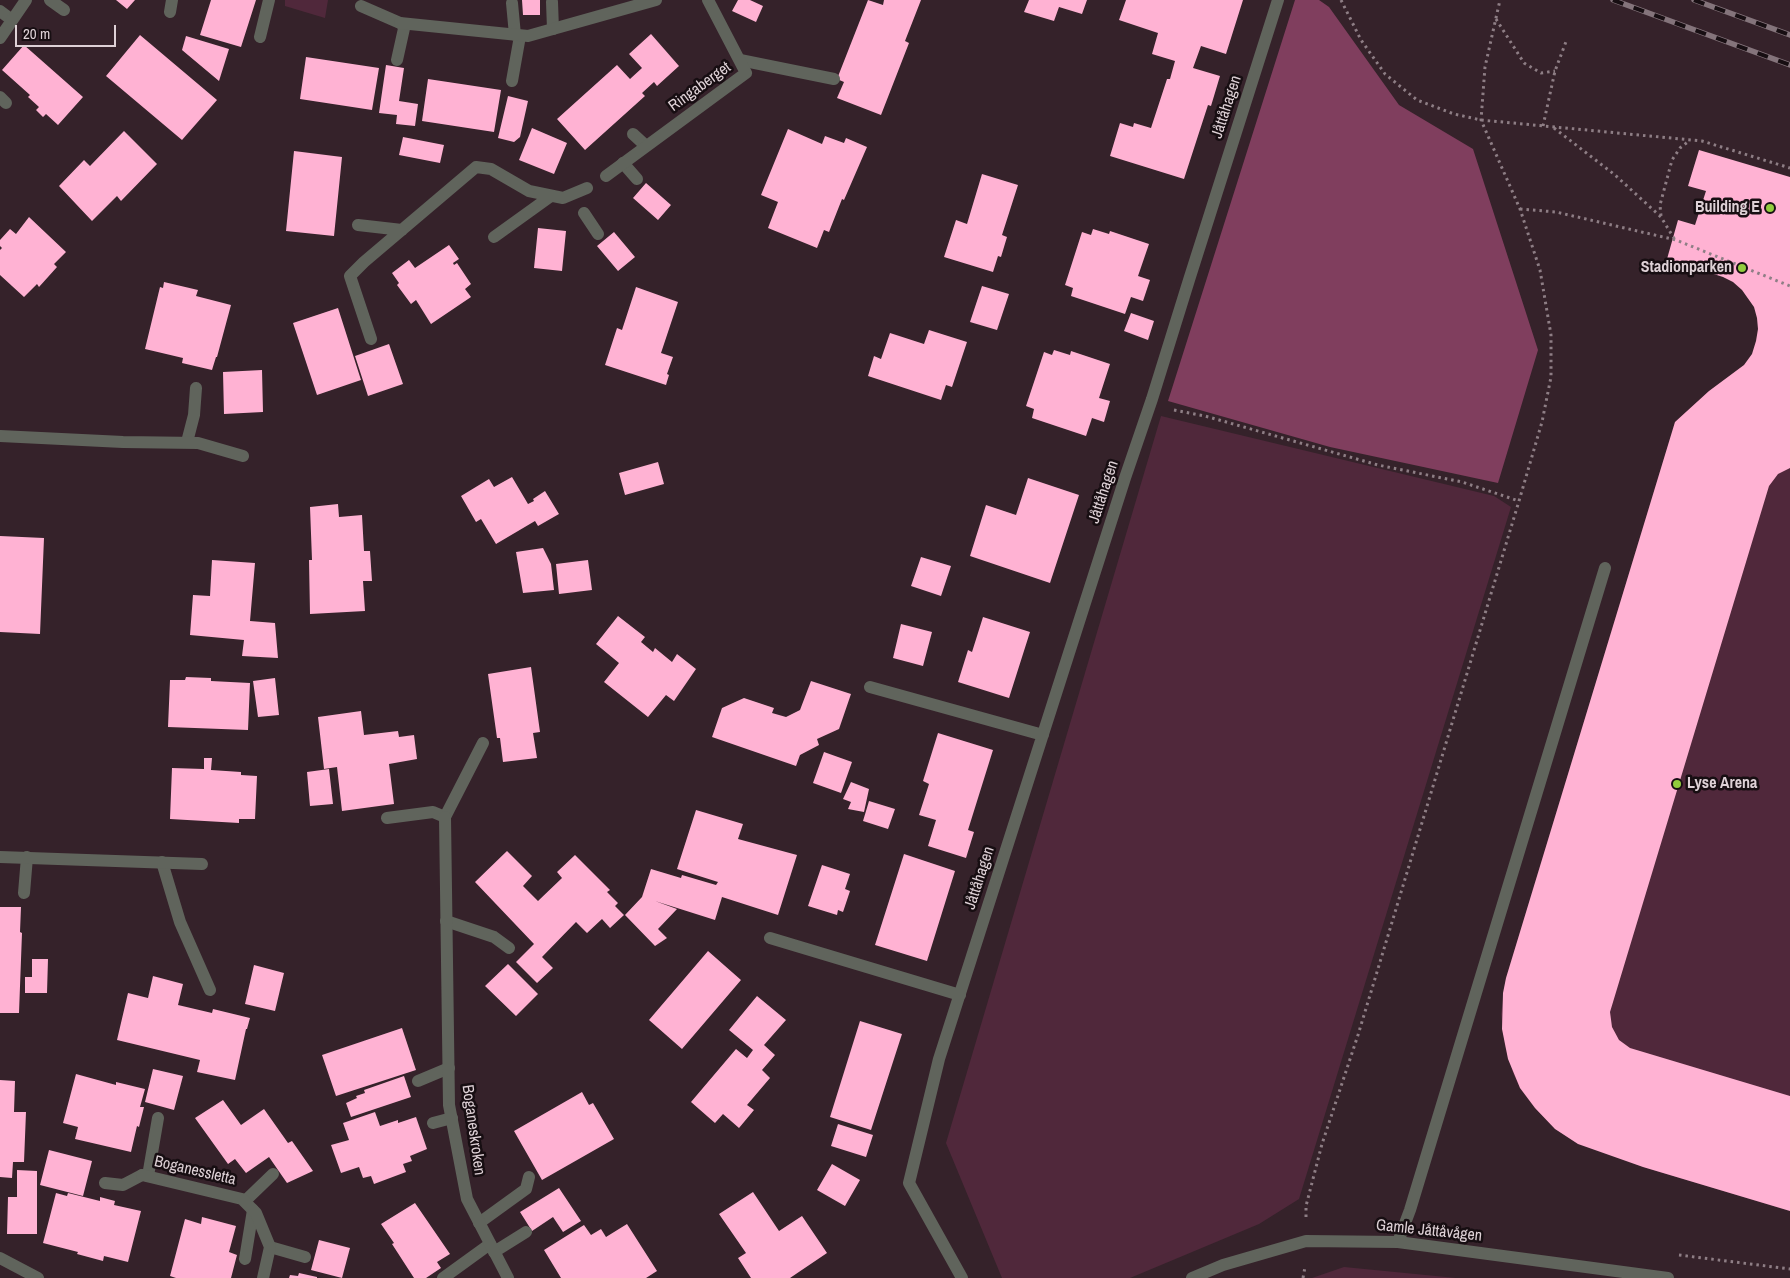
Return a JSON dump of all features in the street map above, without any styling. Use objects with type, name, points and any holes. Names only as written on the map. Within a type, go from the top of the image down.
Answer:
[{"type":"street","points":[[0,38],[26,0]]},
{"type":"street","points":[[50,0],[64,10]]},
{"type":"street","points":[[260,37],[269,0]]},
{"type":"street","points":[[361,6],[403,24],[528,36],[656,0]]},
{"type":"street","name":"Ringaberget","points":[[606,176],[746,73],[708,0]]},
{"type":"street","name":"Jåttåhagen","points":[[962,1278],[909,1183],[939,1059],[1152,399],[1278,0]]},
{"type":"street","points":[[552,2],[553,29]]},
{"type":"street","points":[[512,3],[518,36],[512,81]]},
{"type":"street","points":[[0,11],[12,20]]},
{"type":"street","points":[[396,60],[403,24]]},
{"type":"street","points":[[740,60],[834,79]]},
{"type":"street","points":[[633,134],[646,146]]},
{"type":"street","points":[[623,163],[637,179]]},
{"type":"street","points":[[371,339],[350,276],[476,167],[491,169],[529,191],[551,196],[563,198],[587,188]]},
{"type":"street","points":[[494,237],[551,196]]},
{"type":"street","points":[[584,213],[598,234]]},
{"type":"street","points":[[358,225],[402,230]]},
{"type":"street","points":[[187,442],[194,415],[196,388]]},
{"type":"street","points":[[0,436],[123,442],[187,442],[198,443],[243,456]]},
{"type":"street","points":[[1398,1242],[1410,1210],[1605,568]]},
{"type":"street","points":[[870,687],[1043,735]]},
{"type":"street","points":[[387,818],[433,812],[445,817],[483,743]]},
{"type":"street","name":"Boganeskroken","points":[[445,817],[449,1105],[467,1199],[508,1278]]},
{"type":"street","points":[[0,857],[202,864]]},
{"type":"street","points":[[24,893],[27,857]]},
{"type":"street","points":[[162,862],[180,922],[210,990]]},
{"type":"street","points":[[446,918],[494,937],[509,948]]},
{"type":"street","points":[[770,938],[960,994]]},
{"type":"street","points":[[418,1081],[449,1068]]},
{"type":"street","points":[[105,1183],[123,1185],[145,1175],[158,1118]]},
{"type":"street","points":[[433,1123],[452,1118]]},
{"type":"street","points":[[245,1259],[249,1206],[273,1174]]},
{"type":"street","name":"Boganessletta","points":[[145,1175],[242,1199],[249,1206]]},
{"type":"street","points":[[479,1223],[526,1189],[529,1177]]},
{"type":"street","points":[[249,1206],[256,1213],[270,1247],[263,1278]]},
{"type":"street","points":[[442,1278],[492,1248],[526,1232]]},
{"type":"street","name":"Gamle Jåttåvågen","points":[[1192,1278],[1223,1265],[1306,1241],[1398,1242],[1668,1278]]},
{"type":"street","points":[[270,1247],[305,1257]]},
{"type":"street","points":[[0,1258],[38,1278]]},
{"type":"path","points":[[1341,0],[1361,40],[1385,74],[1417,100],[1454,114],[1481,120],[1690,140],[1790,168]]},
{"type":"path","points":[[1306,1241],[1306,1206],[1322,1144],[1358,1035],[1519,501],[1542,422],[1551,377],[1551,335],[1540,270],[1520,209],[1481,120],[1485,67],[1500,0]]},
{"type":"path","points":[[1496,19],[1524,63],[1541,73],[1555,71]]},
{"type":"path","points":[[1543,126],[1555,71],[1567,39]]},
{"type":"path","points":[[1553,127],[1615,175],[1661,217],[1676,240]]},
{"type":"path","points":[[1661,217],[1660,205],[1672,160],[1680,148],[1690,140]]},
{"type":"path","points":[[1520,209],[1556,212],[1676,240],[1790,286]]},
{"type":"path","points":[[1152,399],[1167,408],[1205,416],[1378,465],[1462,482],[1519,501]]},
{"type":"path","points":[[1303,1278],[1306,1264]]},
{"type":"shaded area","points":[[285,0],[328,0],[325,18],[285,6]]},
{"type":"shaded area","points":[[1295,0],[1319,0],[1329,7],[1399,105],[1473,149],[1538,350],[1498,483],[1330,447],[1168,401]]},
{"type":"shaded area","name":"Lyse Arena","points":[[1790,358],[1790,1211],[1643,1167],[1555,1129],[1535,1108],[1520,1088],[1513,1073],[1505,1046],[1501,1014],[1506,978],[1675,422],[1709,391],[1732,375]]},
{"type":"shaded area","points":[[1161,416],[1494,496],[1511,507],[1299,1199],[1259,1224],[1130,1278],[1002,1278],[946,1143]]},
{"type":"shaded area","points":[[1344,1267],[1456,1278],[1312,1278]]},
{"type":"building","points":[[116,0],[135,0],[127,9]]},
{"type":"building","points":[[211,0],[256,0],[241,47],[200,35]]},
{"type":"building","points":[[522,0],[540,0],[540,15],[523,15]]},
{"type":"building","points":[[738,0],[750,0],[763,6],[756,22],[732,11]]},
{"type":"building","points":[[868,0],[883,5],[884,0],[921,0],[905,41],[909,43],[881,115],[837,98],[844,82],[837,79]]},
{"type":"building","points":[[1029,0],[1087,0],[1082,14],[1059,7],[1054,21],[1024,12]]},
{"type":"building","points":[[1126,0],[1243,0],[1226,54],[1201,46],[1193,68],[1220,76],[1211,106],[1208,105],[1184,179],[1110,156],[1120,123],[1133,127],[1134,123],[1151,128],[1175,61],[1152,54],[1158,33],[1119,20]]},
{"type":"building","points":[[651,34],[679,66],[657,86],[654,82],[642,93],[645,96],[585,150],[557,119],[617,65],[630,79],[642,68],[629,54]]},
{"type":"building","points":[[140,35],[217,100],[182,140],[106,76]]},
{"type":"building","points":[[186,36],[229,49],[219,81],[182,50]]},
{"type":"building","points":[[24,45],[83,97],[58,125],[46,114],[43,117],[36,110],[39,107],[28,97],[30,95],[2,70]]},
{"type":"building","points":[[306,57],[379,68],[372,110],[300,99]]},
{"type":"building","points":[[386,65],[404,68],[399,101],[418,104],[415,126],[396,124],[397,115],[379,113]]},
{"type":"building","points":[[428,79],[501,90],[494,132],[422,121]]},
{"type":"building","points":[[508,96],[528,101],[520,137],[514,142],[498,138]]},
{"type":"building","points":[[532,128],[567,143],[554,174],[519,160]]},
{"type":"building","points":[[788,129],[822,144],[825,136],[844,143],[846,138],[867,147],[844,200],[842,199],[829,232],[824,230],[817,248],[768,228],[778,202],[761,195]]},
{"type":"building","points":[[124,131],[157,164],[121,201],[117,196],[92,221],[59,186],[84,160],[90,166]]},
{"type":"building","points":[[403,137],[444,145],[440,163],[399,155]]},
{"type":"building","name":"Lyse Arena","points":[[1699,150],[1790,177],[1790,468],[1778,474],[1769,486],[1610,1012],[1612,1027],[1619,1040],[1630,1048],[1790,1096],[1790,1211],[1643,1167],[1578,1144],[1555,1129],[1535,1108],[1520,1088],[1508,1059],[1502,1029],[1503,993],[1506,978],[1675,422],[1709,391],[1744,365],[1752,354],[1756,341],[1758,329],[1754,307],[1742,290],[1733,282],[1723,277],[1667,259],[1678,220],[1695,225],[1706,191],[1688,186]]},
{"type":"building","points":[[294,151],[342,157],[334,236],[286,231]]},
{"type":"building","points":[[982,174],[1018,185],[1002,235],[1007,237],[1001,257],[998,256],[993,272],[944,257],[956,220],[967,224]]},
{"type":"building","points":[[646,183],[671,205],[658,220],[633,198]]},
{"type":"building","points":[[29,217],[66,252],[54,264],[57,267],[39,287],[37,284],[24,297],[0,275],[0,250],[2,248],[0,240],[10,229],[16,234]]},
{"type":"building","points":[[538,228],[566,231],[562,271],[534,268]]},
{"type":"building","points":[[1093,229],[1109,234],[1110,231],[1149,244],[1138,276],[1150,280],[1143,301],[1131,297],[1125,314],[1071,296],[1073,288],[1065,285],[1082,232],[1091,235]]},
{"type":"building","points":[[614,232],[635,257],[618,271],[597,246]]},
{"type":"building","points":[[449,245],[459,259],[453,263],[454,265],[457,263],[471,284],[465,289],[471,297],[431,324],[416,300],[411,304],[397,285],[399,283],[392,273],[409,260],[415,268]]},
{"type":"building","points":[[164,282],[198,290],[196,296],[231,305],[212,370],[182,363],[183,358],[145,349],[160,287],[163,288]]},
{"type":"building","points":[[982,286],[1009,294],[997,330],[970,322]]},
{"type":"building","points":[[636,287],[678,302],[661,353],[673,357],[667,374],[669,375],[666,385],[605,365],[617,328],[622,330]]},
{"type":"building","points":[[338,308],[361,380],[317,395],[293,323]]},
{"type":"building","points":[[1131,313],[1154,321],[1148,340],[1124,331]]},
{"type":"building","points":[[929,330],[967,342],[952,387],[946,385],[941,400],[868,376],[874,356],[881,359],[890,333],[924,344]]},
{"type":"building","points":[[389,344],[403,384],[368,396],[355,356]]},
{"type":"building","points":[[1054,350],[1070,355],[1071,351],[1110,364],[1099,398],[1110,401],[1104,422],[1092,418],[1086,436],[1032,418],[1034,409],[1026,406],[1044,352],[1052,355]]},
{"type":"building","points":[[262,370],[263,412],[224,414],[223,372]]},
{"type":"building","points":[[658,462],[664,484],[625,495],[619,473]]},
{"type":"building","points":[[512,477],[528,504],[545,491],[559,514],[538,526],[535,521],[496,544],[481,519],[476,522],[461,496],[489,479],[494,487]]},
{"type":"building","points":[[1028,478],[1079,495],[1050,583],[970,556],[986,505],[1016,515]]},
{"type":"building","points":[[338,504],[339,517],[362,515],[364,551],[370,551],[372,581],[363,581],[365,611],[310,614],[309,560],[312,560],[310,507]]},
{"type":"building","points":[[0,536],[44,538],[40,634],[0,632]]},
{"type":"building","points":[[543,548],[551,564],[554,590],[523,593],[516,552]]},
{"type":"building","points":[[921,557],[951,566],[941,596],[911,586]]},
{"type":"building","points":[[212,560],[255,563],[250,621],[275,623],[278,658],[242,656],[244,640],[190,635],[193,595],[210,596]]},
{"type":"building","points":[[588,560],[592,590],[559,594],[556,564]]},
{"type":"building","points":[[618,616],[645,637],[641,642],[653,652],[655,648],[672,662],[677,654],[696,669],[674,701],[666,695],[648,717],[604,682],[619,663],[596,644]]},
{"type":"building","points":[[983,617],[1030,632],[1009,698],[958,682],[968,650],[972,652]]},
{"type":"building","points":[[901,624],[932,632],[923,666],[893,658]]},
{"type":"building","points":[[531,667],[540,732],[533,733],[537,758],[503,762],[500,738],[497,738],[488,674]]},
{"type":"building","points":[[186,677],[211,678],[211,681],[250,683],[248,730],[168,727],[170,680],[185,680]]},
{"type":"building","points":[[275,678],[279,715],[258,717],[253,681]]},
{"type":"building","points":[[811,681],[851,694],[839,729],[817,739],[819,745],[800,755],[796,766],[712,737],[722,708],[744,698],[774,708],[772,713],[786,717],[800,710]]},
{"type":"building","points":[[361,711],[364,735],[398,731],[399,737],[414,735],[417,759],[389,764],[394,804],[342,811],[337,767],[324,769],[318,717]]},
{"type":"building","points":[[938,733],[993,750],[968,830],[974,832],[966,858],[928,846],[936,820],[919,815],[929,784],[923,781]]},
{"type":"building","points":[[824,752],[852,762],[841,793],[813,783]]},
{"type":"building","points":[[204,758],[212,758],[211,770],[241,772],[241,775],[257,776],[255,819],[239,819],[239,823],[170,819],[172,768],[204,769]]},
{"type":"building","points":[[329,769],[333,804],[310,806],[307,772]]},
{"type":"building","points":[[851,782],[869,789],[864,812],[848,809],[851,802],[843,799]]},
{"type":"building","points":[[869,801],[895,809],[888,829],[863,821]]},
{"type":"building","points":[[696,810],[743,824],[738,839],[797,855],[778,915],[722,897],[715,920],[655,901],[677,909],[658,929],[667,938],[655,946],[625,915],[642,897],[651,869],[681,878],[682,875],[716,885],[718,882],[677,869]]},
{"type":"building","points":[[507,851],[532,876],[523,886],[538,901],[562,878],[557,872],[575,855],[610,890],[607,892],[618,903],[615,906],[624,915],[610,928],[602,919],[587,933],[576,922],[542,957],[553,968],[537,983],[516,962],[534,944],[475,882]]},
{"type":"building","points":[[904,854],[955,871],[927,961],[875,945]]},
{"type":"building","points":[[822,865],[850,874],[845,889],[850,891],[843,912],[838,910],[837,915],[808,906]]},
{"type":"building","points":[[0,907],[21,907],[19,1013],[0,1013]]},
{"type":"building","points":[[708,951],[741,980],[682,1049],[649,1020]]},
{"type":"building","points":[[32,959],[48,959],[47,993],[25,993],[25,977],[32,977]]},
{"type":"building","points":[[508,964],[538,994],[516,1016],[485,986]]},
{"type":"building","points":[[254,965],[284,973],[275,1011],[245,1004]]},
{"type":"building","points":[[153,976],[183,984],[178,1005],[212,1013],[213,1009],[250,1018],[235,1080],[197,1072],[200,1060],[117,1040],[128,993],[148,998]]},
{"type":"building","points":[[757,996],[786,1020],[764,1045],[775,1055],[762,1070],[770,1078],[747,1105],[754,1110],[739,1128],[723,1114],[715,1123],[691,1102],[736,1049],[747,1058],[753,1050],[729,1030]]},
{"type":"building","points":[[860,1021],[902,1034],[871,1130],[830,1117]]},
{"type":"building","points":[[402,1028],[416,1070],[336,1096],[322,1055]]},
{"type":"building","points":[[153,1069],[183,1076],[174,1110],[145,1102]]},
{"type":"building","points":[[76,1074],[116,1085],[116,1082],[145,1089],[140,1107],[144,1107],[131,1152],[75,1139],[78,1127],[63,1123]]},
{"type":"building","points":[[404,1076],[411,1097],[351,1117],[346,1103],[357,1098],[356,1096],[365,1093],[364,1090]]},
{"type":"building","points":[[0,1080],[15,1081],[14,1112],[26,1112],[24,1162],[13,1162],[12,1178],[0,1177]]},
{"type":"building","points":[[582,1092],[589,1105],[593,1103],[614,1139],[542,1180],[514,1131]]},
{"type":"building","points":[[223,1100],[241,1125],[264,1109],[288,1143],[292,1141],[313,1171],[287,1183],[269,1157],[246,1173],[235,1159],[228,1164],[195,1118]]},
{"type":"building","points":[[375,1112],[380,1126],[416,1117],[427,1149],[410,1156],[412,1161],[403,1164],[406,1172],[374,1184],[371,1176],[363,1178],[359,1167],[341,1173],[331,1145],[349,1140],[343,1123]]},
{"type":"building","points":[[838,1124],[873,1135],[866,1157],[831,1146]]},
{"type":"building","points":[[49,1150],[92,1161],[83,1196],[40,1185]]},
{"type":"building","points":[[832,1164],[860,1180],[845,1206],[817,1190]]},
{"type":"building","points":[[17,1170],[37,1171],[37,1234],[7,1234],[8,1197],[17,1197]]},
{"type":"building","points":[[559,1188],[581,1221],[563,1232],[553,1217],[532,1231],[520,1212]]},
{"type":"building","points":[[753,1192],[779,1231],[802,1216],[827,1253],[790,1278],[751,1278],[738,1258],[746,1253],[719,1214]]},
{"type":"building","points":[[56,1193],[67,1196],[68,1193],[100,1201],[100,1197],[115,1201],[114,1205],[141,1211],[128,1262],[104,1256],[103,1261],[43,1243]]},
{"type":"building","points":[[415,1203],[450,1254],[437,1262],[441,1268],[426,1278],[414,1278],[381,1224]]},
{"type":"building","points":[[202,1217],[236,1226],[229,1252],[237,1255],[231,1278],[176,1278],[170,1276],[185,1219],[201,1224]]},
{"type":"building","points":[[627,1224],[657,1271],[646,1278],[561,1278],[544,1250],[584,1225],[591,1235],[601,1229],[606,1237]]},
{"type":"building","points":[[319,1240],[350,1248],[342,1278],[311,1270]]},
{"type":"building","points":[[299,1273],[317,1278],[289,1278],[290,1275],[298,1276]]},
{"type":"railway","points":[[1613,0],[1790,65]]},
{"type":"railway","points":[[1694,0],[1790,35]]},
{"type":"place","name":"Building E","points":[[1770,208]]},
{"type":"place","name":"Stadionparken","points":[[1742,268]]},
{"type":"place","name":"Lyse Arena","points":[[1677,784]]}]
